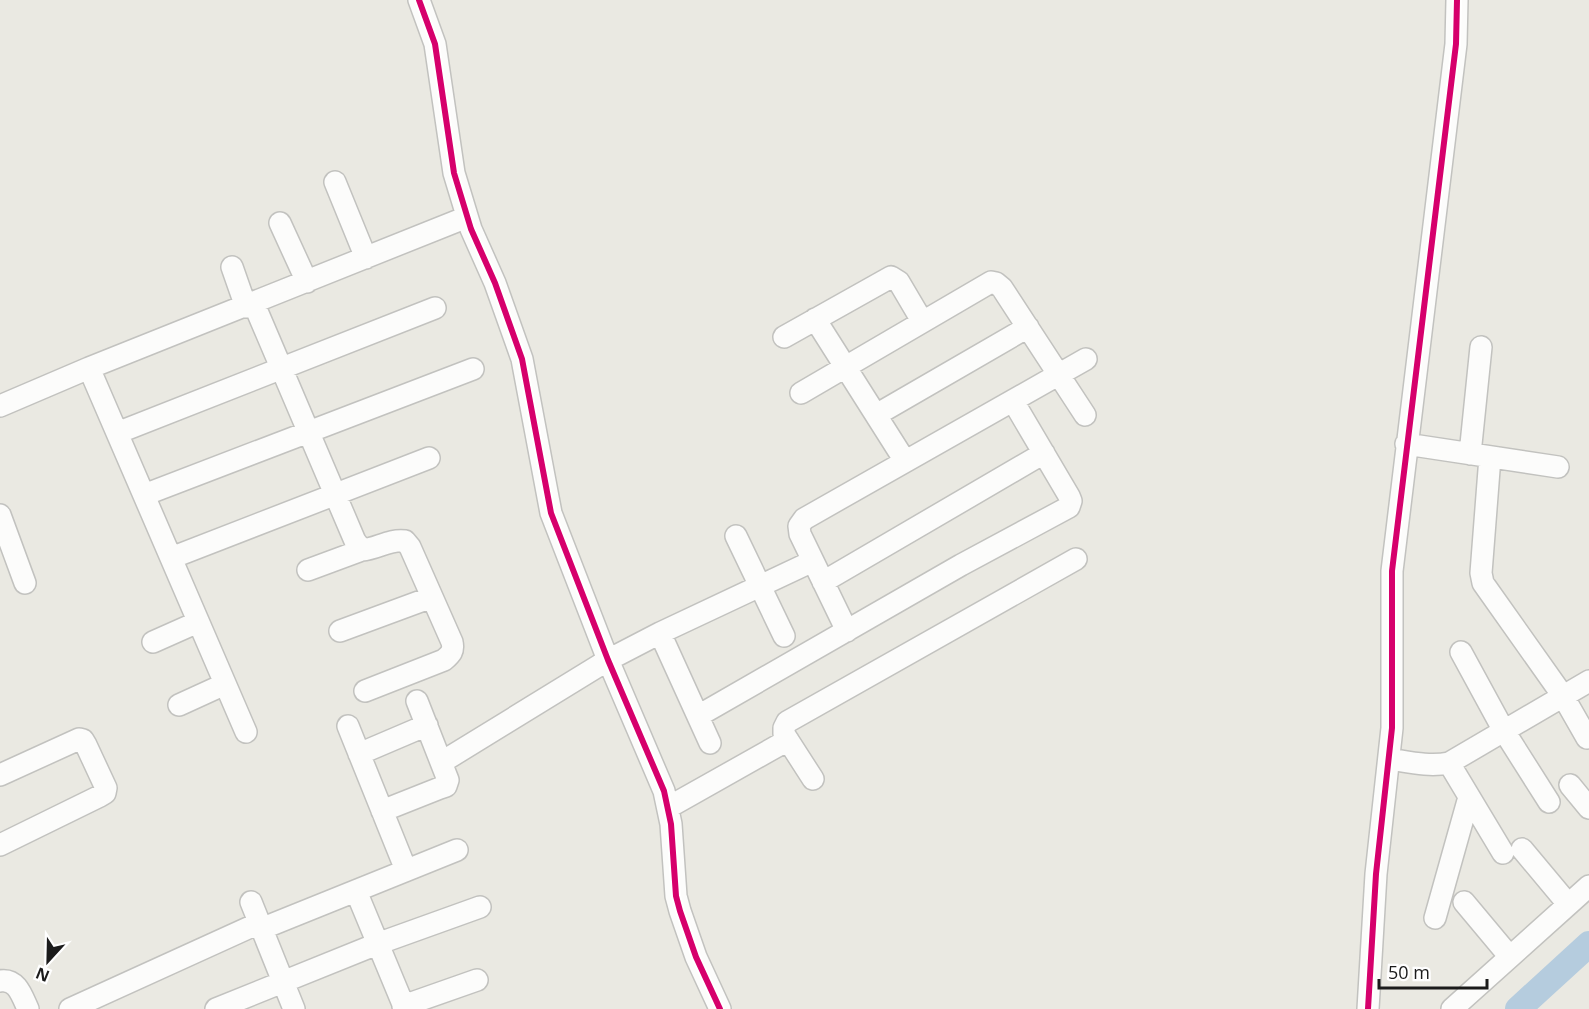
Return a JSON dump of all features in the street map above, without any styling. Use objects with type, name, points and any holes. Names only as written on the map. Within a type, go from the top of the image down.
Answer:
[{"type":"street","points":[[419,0],[435,44],[454,173],[467,217],[495,283],[522,359],[551,513],[664,791],[669,807],[676,896],[696,957],[720,1009]]},
{"type":"street","points":[[1368,1009],[1376,874],[1389,759],[1393,678],[1392,571],[1456,44],[1457,0]]},
{"type":"street","points":[[334,182],[366,258]]},
{"type":"street","points":[[0,406],[89,368],[467,217]]},
{"type":"street","points":[[280,223],[307,282]]},
{"type":"street","points":[[232,267],[282,368],[355,541],[362,550]]},
{"type":"street","points":[[784,337],[891,277],[899,282],[922,321]]},
{"type":"street","points":[[801,393],[991,282],[1002,288],[1086,415]]},
{"type":"street","points":[[117,433],[435,308]]},
{"type":"street","points":[[815,320],[905,461]]},
{"type":"street","points":[[876,415],[1028,327]]},
{"type":"street","points":[[1481,347],[1480,455],[1483,583],[1563,696],[1587,738]]},
{"type":"street","points":[[847,631],[800,534],[799,526],[804,519],[1086,358]]},
{"type":"street","points":[[89,368],[246,732]]},
{"type":"street","points":[[144,495],[473,369]]},
{"type":"street","points":[[698,716],[961,565],[1069,507],[1071,501],[1069,496],[1013,400]]},
{"type":"street","points":[[1406,444],[1558,467]]},
{"type":"street","points":[[823,582],[1044,453]]},
{"type":"street","points":[[171,558],[429,458]]},
{"type":"street","points":[[0,515],[25,583]]},
{"type":"street","points":[[736,536],[784,636]]},
{"type":"street","points":[[308,570],[397,540],[405,541],[410,547],[454,648],[451,655],[444,660],[365,691]]},
{"type":"street","points":[[813,779],[788,740],[784,728],[787,722],[1076,559]]},
{"type":"street","points":[[442,762],[609,660],[660,633],[813,561]]},
{"type":"street","points":[[340,631],[432,597]]},
{"type":"street","points":[[153,642],[198,622]]},
{"type":"street","points":[[660,633],[710,743]]},
{"type":"street","points":[[1461,652],[1503,731],[1548,802]]},
{"type":"street","points":[[1389,759],[1439,765],[1449,763],[1589,681]]},
{"type":"street","points":[[178,705],[225,684]]},
{"type":"street","points":[[382,811],[446,786],[448,780],[417,700]]},
{"type":"street","points":[[359,754],[427,725]]},
{"type":"street","points":[[348,726],[406,870]]},
{"type":"street","points":[[0,775],[79,739],[83,740],[86,745],[106,788],[105,793],[100,796],[0,845]]},
{"type":"street","points":[[669,807],[788,740]]},
{"type":"street","points":[[1449,763],[1469,797],[1512,851],[1568,904]]},
{"type":"street","points":[[1570,785],[1589,808]]},
{"type":"street","points":[[1435,918],[1469,797]]},
{"type":"street","points":[[70,1009],[260,926],[356,891],[457,850]]},
{"type":"street","points":[[1452,1009],[1589,886]]},
{"type":"street","points":[[356,891],[404,1007],[477,980]]},
{"type":"street","points":[[251,902],[294,1009]]},
{"type":"street","points":[[1464,902],[1510,957]]},
{"type":"street","points":[[216,1009],[377,944],[480,907]]},
{"type":"street","points":[[0,981],[7,980],[13,983],[28,1009]]},
{"type":"waterway","points":[[1518,1009],[1589,944]]},
{"type":"cycle path","points":[[419,0],[435,44],[454,173],[471,229],[495,283],[522,359],[551,513],[608,660],[664,791],[671,824],[676,896],[696,957],[720,1009]]},
{"type":"cycle path","points":[[1368,1009],[1376,874],[1392,728],[1392,571],[1456,44],[1457,0]]}]
